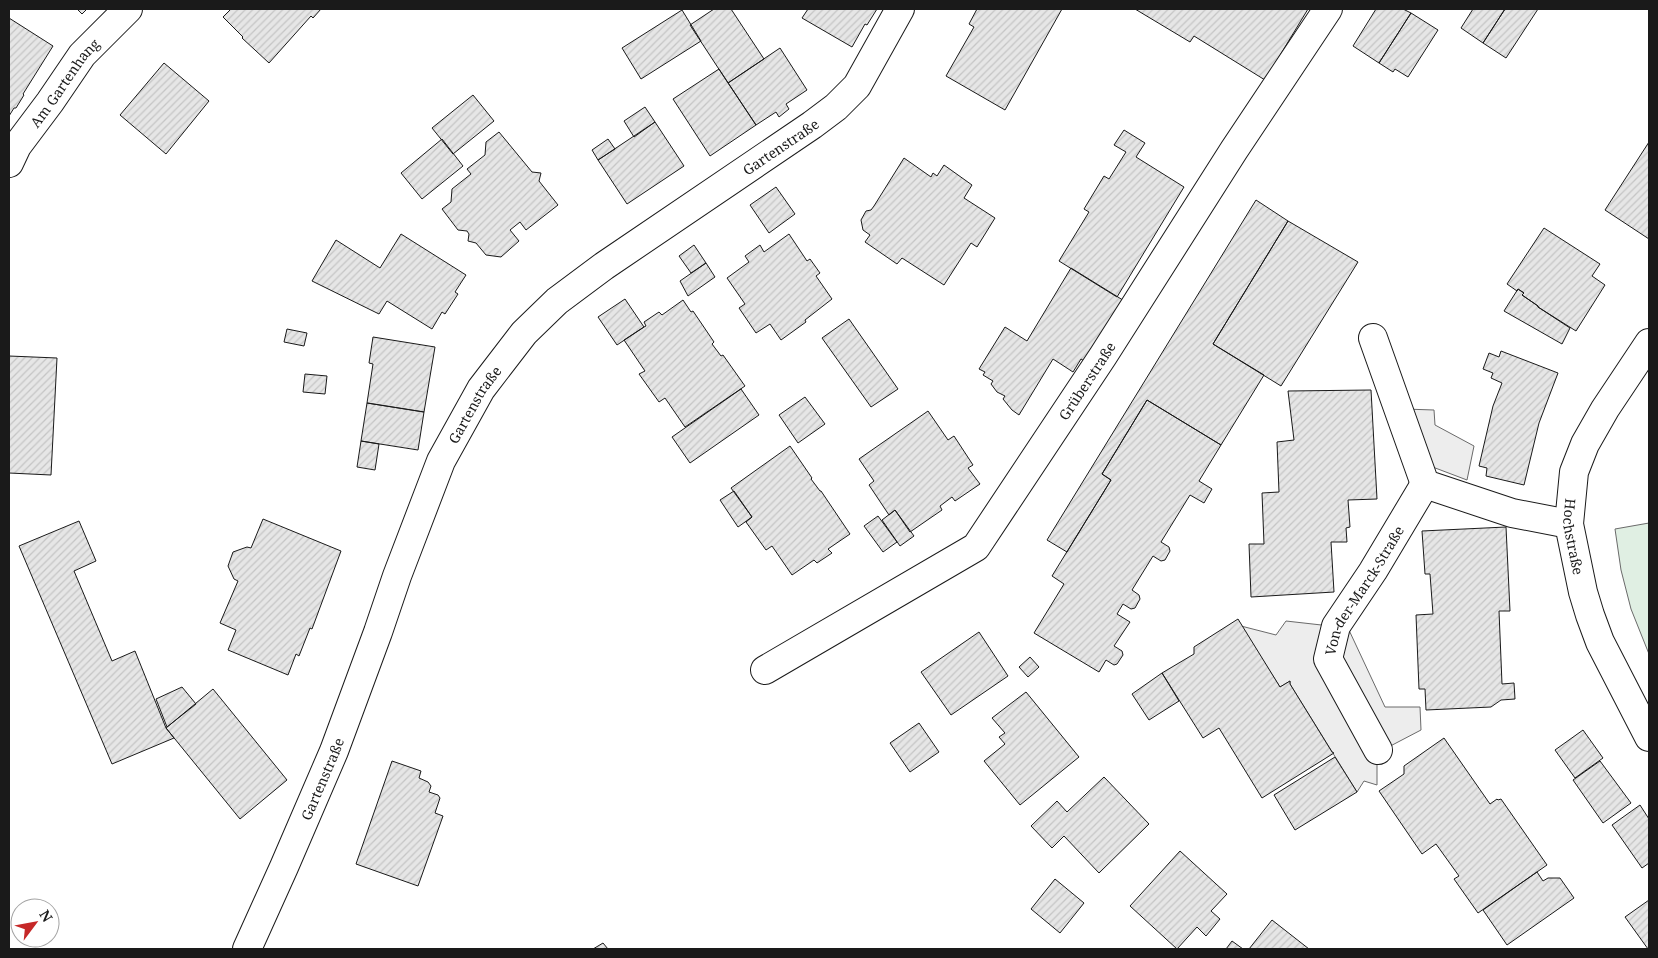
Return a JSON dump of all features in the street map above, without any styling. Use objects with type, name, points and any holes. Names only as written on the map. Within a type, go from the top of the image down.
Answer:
[{"type":"street","name":"Am Gartenhang","points":[[9,163],[17,146],[82,55],[128,9]]},
{"type":"street","name":"Gartenstraße","points":[[247,949],[334,751],[441,461],[481,389],[524,332],[557,301],[604,266],[836,107],[857,86],[900,9]]},
{"type":"street","name":"Grüberstraße","points":[[765,670],[976,547],[1103,356],[1234,150],[1328,9]]},
{"type":"street","points":[[1374,338],[1424,484],[1512,513],[1569,524]]},
{"type":"street","name":"Hochstraße","points":[[1649,343],[1605,408],[1584,444],[1574,472],[1569,524],[1590,615],[1600,642],[1649,737]]},
{"type":"street","name":"Von-der-Marck-Straße","points":[[1378,750],[1328,659],[1336,626],[1373,571],[1424,484]]},
{"type":"green space","points":[[1649,523],[1649,654],[1631,609],[1621,570],[1615,529]]},
{"type":"shaded area","points":[[1404,409],[1434,410],[1435,425],[1474,446],[1467,480],[1430,466]]},
{"type":"shaded area","points":[[1286,621],[1348,628],[1385,707],[1420,707],[1421,730],[1377,753],[1377,785],[1364,781],[1357,792],[1290,684],[1290,681],[1280,687],[1241,626],[1276,635]]},
{"type":"building","points":[[77,9],[87,9],[82,14]]},
{"type":"building","points":[[231,9],[321,9],[313,18],[311,16],[269,63],[223,17]]},
{"type":"building","points":[[714,9],[731,9],[764,59],[728,83],[690,25]]},
{"type":"building","points":[[808,9],[877,9],[867,25],[865,24],[852,47],[802,18]]},
{"type":"building","points":[[977,9],[1062,9],[1005,110],[946,76],[974,27],[969,24]]},
{"type":"building","points":[[1135,9],[1308,9],[1265,80],[1194,36],[1190,42]]},
{"type":"building","points":[[1376,9],[1403,9],[1411,13],[1379,63],[1353,46]]},
{"type":"building","points":[[1473,9],[1505,9],[1483,43],[1461,28]]},
{"type":"building","points":[[1505,9],[1538,9],[1506,58],[1483,43]]},
{"type":"building","points":[[682,10],[701,41],[641,79],[622,48]]},
{"type":"building","points":[[1411,13],[1438,30],[1408,77],[1395,69],[1393,72],[1379,63]]},
{"type":"building","points":[[9,18],[53,46],[16,108],[14,108],[9,116]]},
{"type":"building","points":[[780,48],[807,90],[786,104],[789,109],[779,117],[776,112],[756,125],[728,83]]},
{"type":"building","points":[[164,63],[209,101],[166,154],[120,115]]},
{"type":"building","points":[[719,69],[756,125],[710,156],[673,99]]},
{"type":"building","points":[[473,95],[494,121],[453,154],[432,128]]},
{"type":"building","points":[[645,107],[655,122],[634,137],[624,121]]},
{"type":"building","points":[[655,122],[684,166],[627,204],[598,160]]},
{"type":"building","points":[[1124,130],[1145,143],[1136,157],[1184,187],[1117,297],[1059,261],[1089,212],[1084,209],[1104,176],[1109,179],[1126,152],[1114,145]]},
{"type":"building","points":[[499,132],[532,172],[541,173],[539,181],[558,205],[526,230],[520,222],[510,230],[519,241],[501,257],[486,255],[476,243],[468,241],[469,234],[467,231],[458,230],[442,209],[451,202],[452,189],[471,174],[467,169],[485,155],[486,142]]},
{"type":"building","points":[[442,139],[463,166],[422,199],[401,173]]},
{"type":"building","points":[[608,139],[615,149],[598,160],[592,150]]},
{"type":"building","points":[[1649,142],[1649,239],[1605,210]]},
{"type":"building","points":[[904,158],[931,177],[933,173],[937,176],[944,165],[972,185],[964,198],[995,218],[977,247],[971,243],[944,285],[902,258],[897,264],[865,242],[870,235],[863,230],[861,220],[866,211],[871,210],[874,206]]},
{"type":"building","points":[[776,187],[795,214],[769,233],[750,205]]},
{"type":"building","points":[[1256,200],[1288,221],[1213,344],[1264,375],[1221,445],[1147,400],[1102,474],[1111,480],[1067,552],[1047,540]]},
{"type":"building","points":[[1288,221],[1358,262],[1281,386],[1213,344]]},
{"type":"building","points":[[1544,228],[1600,264],[1592,276],[1605,285],[1576,331],[1538,307],[1522,295],[1524,293],[1518,289],[1517,291],[1507,284]]},
{"type":"building","points":[[401,234],[466,275],[455,292],[458,294],[445,314],[442,312],[432,329],[387,301],[379,314],[312,281],[336,240],[380,268]]},
{"type":"building","points":[[789,234],[807,261],[810,259],[820,273],[816,276],[832,299],[805,320],[806,322],[781,340],[770,324],[756,333],[739,308],[745,304],[727,278],[749,262],[745,256],[760,245],[764,252]]},
{"type":"building","points":[[694,245],[706,263],[691,273],[679,256]]},
{"type":"building","points":[[706,263],[715,277],[688,296],[680,281]]},
{"type":"building","points":[[1071,268],[1126,302],[1089,364],[1081,359],[1073,372],[1053,359],[1019,415],[1003,399],[1005,396],[997,392],[991,384],[993,381],[983,375],[985,372],[979,369],[1005,327],[1027,341]]},
{"type":"building","points":[[1518,289],[1524,293],[1522,295],[1538,307],[1570,328],[1562,344],[1504,311]]},
{"type":"building","points":[[625,299],[644,327],[617,345],[598,317]]},
{"type":"building","points":[[683,300],[691,312],[693,311],[714,342],[712,344],[721,356],[723,355],[745,386],[685,427],[665,398],[659,402],[639,374],[645,371],[624,340],[646,326],[644,322],[659,312],[662,315]]},
{"type":"building","points":[[849,319],[898,389],[871,407],[822,338]]},
{"type":"building","points":[[287,329],[307,333],[304,346],[284,342]]},
{"type":"building","points":[[373,337],[435,347],[424,412],[367,403],[373,364],[369,363]]},
{"type":"building","points":[[1501,351],[1558,373],[1539,423],[1524,485],[1486,476],[1487,468],[1479,466],[1493,406],[1502,383],[1491,378],[1493,373],[1483,369],[1489,353],[1499,357]]},
{"type":"building","points":[[9,356],[57,358],[51,475],[9,473]]},
{"type":"building","points":[[305,374],[327,376],[325,394],[303,392]]},
{"type":"building","points":[[741,389],[759,415],[690,463],[672,437]]},
{"type":"building","points":[[1371,390],[1377,499],[1348,500],[1350,527],[1346,528],[1347,542],[1331,542],[1334,592],[1251,597],[1249,544],[1264,544],[1262,493],[1279,492],[1277,442],[1294,440],[1288,391]]},
{"type":"building","points":[[805,397],[825,424],[798,443],[779,415]]},
{"type":"building","points":[[1147,400],[1221,445],[1199,481],[1212,489],[1204,503],[1190,495],[1161,542],[1169,547],[1170,551],[1165,560],[1161,561],[1153,556],[1132,590],[1139,595],[1140,599],[1135,608],[1131,609],[1123,604],[1117,614],[1130,622],[1114,646],[1122,651],[1123,655],[1117,664],[1114,665],[1106,660],[1099,672],[1034,633],[1064,584],[1052,576],[1111,480],[1102,474]]},
{"type":"building","points":[[367,403],[424,412],[418,450],[361,441]]},
{"type":"building","points":[[928,411],[948,440],[954,436],[973,465],[968,468],[980,484],[955,501],[952,497],[940,506],[942,510],[910,532],[895,510],[889,515],[869,485],[874,481],[859,459]]},
{"type":"building","points":[[361,441],[379,444],[375,470],[357,467]]},
{"type":"building","points":[[790,446],[850,534],[828,549],[832,553],[817,563],[814,560],[792,575],[772,546],[766,550],[746,522],[752,517],[731,488]]},
{"type":"building","points":[[734,491],[752,517],[738,527],[720,500]]},
{"type":"building","points":[[895,510],[914,536],[900,546],[882,520]]},
{"type":"building","points":[[878,516],[897,542],[883,552],[864,526]]},
{"type":"building","points":[[263,519],[341,551],[312,629],[310,628],[299,656],[296,654],[288,675],[228,650],[236,630],[220,623],[238,581],[234,579],[228,566],[233,552],[247,547],[251,548]]},
{"type":"building","points":[[79,521],[96,561],[74,571],[112,661],[135,651],[166,728],[174,738],[112,764],[19,546]]},
{"type":"building","points":[[1506,527],[1510,611],[1499,611],[1502,684],[1514,683],[1515,699],[1501,700],[1491,707],[1426,710],[1425,689],[1419,689],[1416,615],[1433,614],[1430,574],[1425,574],[1422,531]]},
{"type":"building","points":[[1238,619],[1280,687],[1290,681],[1290,684],[1334,753],[1262,798],[1219,728],[1203,738],[1162,673],[1194,654],[1194,647]]},
{"type":"building","points":[[979,632],[1008,676],[951,715],[921,672]]},
{"type":"building","points":[[1030,657],[1039,667],[1028,677],[1019,667]]},
{"type":"building","points":[[1162,673],[1179,701],[1149,720],[1132,694]]},
{"type":"building","points":[[182,687],[196,704],[167,727],[156,699]]},
{"type":"building","points":[[213,689],[287,780],[240,819],[166,728]]},
{"type":"building","points":[[1026,692],[1079,757],[1020,805],[984,761],[1005,744],[999,737],[1005,733],[992,718]]},
{"type":"building","points":[[919,723],[939,752],[910,772],[890,743]]},
{"type":"building","points":[[1583,730],[1603,758],[1575,778],[1555,750]]},
{"type":"building","points":[[1444,738],[1490,804],[1497,799],[1501,799],[1547,865],[1478,913],[1454,879],[1459,876],[1436,844],[1422,854],[1379,791],[1404,774],[1404,766]]},
{"type":"building","points":[[1335,757],[1357,792],[1295,830],[1274,795]]},
{"type":"building","points":[[392,761],[421,771],[419,778],[428,782],[431,786],[429,792],[438,795],[440,798],[435,813],[443,816],[418,886],[356,864]]},
{"type":"building","points":[[1600,761],[1631,803],[1603,823],[1573,780]]},
{"type":"building","points":[[1104,777],[1149,824],[1099,873],[1064,836],[1052,848],[1031,826],[1057,801],[1067,812]]},
{"type":"building","points":[[1640,805],[1649,819],[1649,863],[1642,868],[1612,825]]},
{"type":"building","points":[[1180,851],[1227,894],[1211,911],[1220,919],[1206,936],[1197,927],[1177,949],[1130,906]]},
{"type":"building","points":[[1537,872],[1543,881],[1548,878],[1560,878],[1574,898],[1507,945],[1483,910]]},
{"type":"building","points":[[1055,879],[1084,903],[1060,933],[1031,909]]},
{"type":"building","points":[[1649,900],[1649,949],[1648,949],[1625,917]]},
{"type":"building","points":[[1272,920],[1309,949],[1249,949]]},
{"type":"building","points":[[1232,941],[1243,949],[1226,949]]},
{"type":"building","points":[[603,943],[608,949],[593,949]]}]
